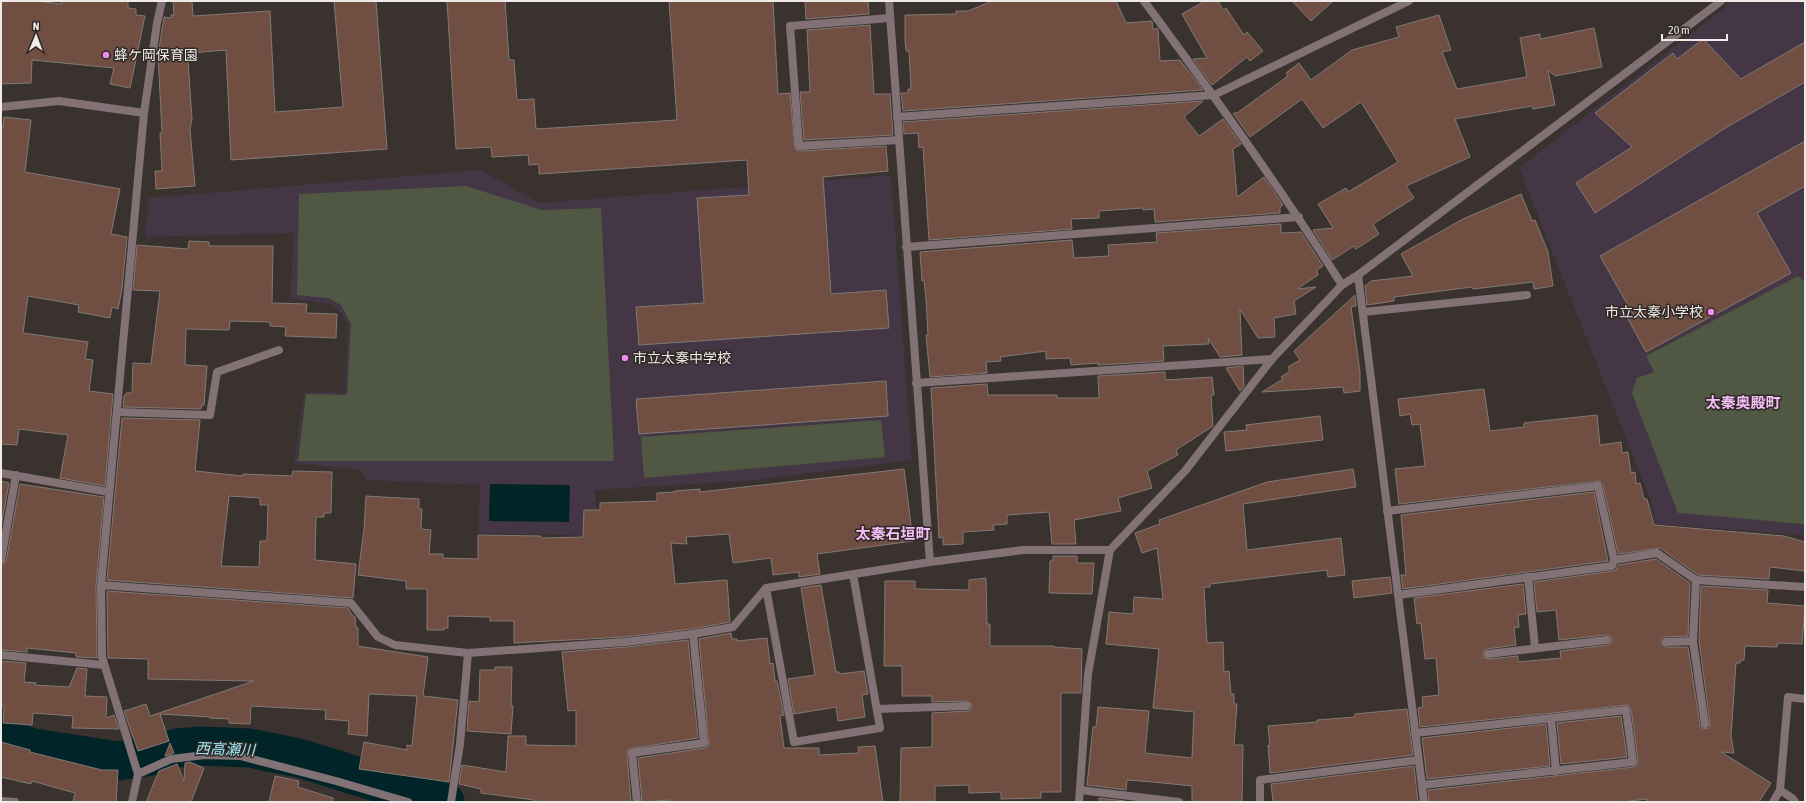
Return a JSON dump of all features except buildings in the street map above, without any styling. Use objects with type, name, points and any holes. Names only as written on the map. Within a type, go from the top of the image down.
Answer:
[{"type":"street","points":[[132,802],[137,770],[102,657],[101,585],[144,113],[157,23],[162,1]]},
{"type":"street","points":[[889,1],[930,562]]},
{"type":"street","points":[[1144,1],[1214,96],[1299,217],[1342,285]]},
{"type":"street","points":[[897,117],[1214,96],[1409,1]]},
{"type":"street","points":[[1079,802],[1088,674],[1110,550],[1185,471],[1272,359],[1342,285],[1358,275],[1721,1]]},
{"type":"street","points":[[890,18],[790,26],[799,146],[898,140]]},
{"type":"street","points":[[1,107],[59,100],[144,113]]},
{"type":"street","points":[[906,247],[1299,217]]},
{"type":"street","points":[[1358,275],[1424,802]]},
{"type":"street","points":[[1363,312],[1527,295]]},
{"type":"street","points":[[116,412],[210,415],[217,372],[279,350]]},
{"type":"street","points":[[916,383],[1272,359]]},
{"type":"street","points":[[1,473],[109,492]]},
{"type":"street","points":[[1,560],[16,476]]},
{"type":"street","points":[[1387,511],[1598,486],[1614,560],[1612,566],[1398,595]]},
{"type":"street","points":[[101,585],[351,603],[378,637],[395,645],[468,653],[625,642],[693,634],[733,627],[766,588],[853,574],[1023,550],[1110,550]]},
{"type":"street","points":[[1614,560],[1657,553],[1696,580],[1805,587]]},
{"type":"street","points":[[766,588],[794,742],[880,728],[853,574]]},
{"type":"street","points":[[1528,578],[1535,648]]},
{"type":"street","points":[[1696,580],[1693,640],[1705,724]]},
{"type":"street","points":[[637,802],[632,754],[704,743],[693,634]]},
{"type":"street","points":[[1488,654],[1607,640]]},
{"type":"street","points":[[1666,642],[1693,640]]},
{"type":"street","points":[[451,802],[460,744],[468,653]]},
{"type":"street","points":[[1,655],[104,665]]},
{"type":"street","points":[[1773,802],[1780,790],[1788,697],[1805,699]]},
{"type":"street","points":[[877,709],[967,706]]},
{"type":"street","points":[[1415,733],[1626,710],[1633,762],[1422,785]]},
{"type":"street","points":[[1551,718],[1556,771]]},
{"type":"street","points":[[137,770],[171,759],[205,755],[240,756],[336,781],[408,802]]},
{"type":"street","points":[[1260,802],[1260,780],[1418,760]]},
{"type":"street","points":[[1080,790],[1180,802]]},
{"type":"street","points":[[1780,790],[1792,798],[1795,802]]},
{"type":"street","points":[[1,801],[15,802]]},
{"type":"shaded area","points":[[1733,1],[1805,1],[1805,535],[1655,524],[1651,501],[1519,168]]},
{"type":"shaded area","name":"市立太秦中学校","points":[[480,170],[540,203],[891,175],[912,460],[755,480],[595,490],[598,536],[478,533],[480,485],[367,480],[361,470],[294,463],[304,392],[345,393],[348,324],[341,313],[333,305],[290,298],[294,233],[145,237],[149,198]]},
{"type":"green space","points":[[466,186],[542,210],[601,208],[614,461],[298,461],[306,394],[347,395],[351,324],[341,305],[328,298],[297,295],[299,194]]},
{"type":"green space","points":[[1798,276],[1805,282],[1805,524],[1678,513],[1632,393],[1637,378],[1654,372],[1646,356]]},
{"type":"green space","points":[[881,420],[885,457],[644,478],[641,437]]},
{"type":"water","points":[[490,484],[570,485],[569,522],[489,521]]},
{"type":"waterway","name":"西高瀬川","points":[[1,738],[34,748],[118,761],[152,756],[177,748],[202,746],[249,748],[299,758],[445,802]]},
{"type":"place","name":"蜂ケ岡保育園","points":[[106,55]]},
{"type":"place","name":"市立太秦小学校","points":[[1711,312]]},
{"type":"place","name":"市立太秦中学校","points":[[625,358]]},
{"type":"district","name":"太秦奥殿町","points":[[1743,402]]},
{"type":"district","name":"太秦石垣町","points":[[893,533]]}]
